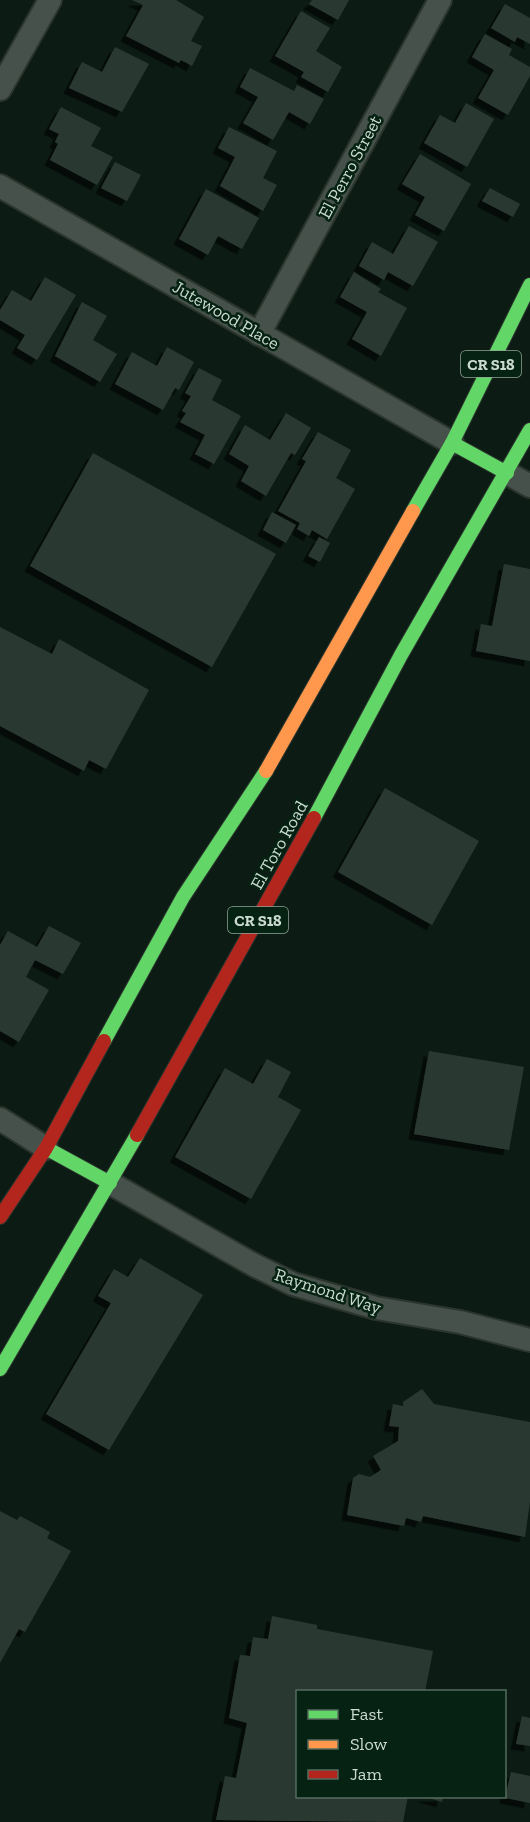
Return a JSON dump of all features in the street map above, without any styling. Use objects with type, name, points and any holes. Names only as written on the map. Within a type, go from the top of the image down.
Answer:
[{"type":"main road","name":"CR S18","points":[[0,1217],[46,1148],[183,897],[253,793],[452,443],[530,285]]},
{"type":"main road","name":"El Toro Road","points":[[0,1369],[110,1183],[289,865],[401,655],[530,430]]},
{"type":"main road","points":[[452,443],[507,473]]},
{"type":"main road","points":[[46,1148],[110,1183]]},
{"type":"street","points":[[0,89],[50,0]]},
{"type":"street","name":"El Perro Street","points":[[259,334],[440,0]]},
{"type":"street","name":"Jutewood Place","points":[[0,186],[452,443]]},
{"type":"street","points":[[507,473],[530,486]]},
{"type":"street","points":[[0,1119],[46,1148]]},
{"type":"street","name":"Raymond Way","points":[[110,1183],[263,1270],[293,1284],[376,1308],[460,1322],[530,1340]]},
{"type":"building","points":[[132,0],[176,0],[204,17],[191,41],[202,46],[192,66],[181,60],[179,63],[126,36],[143,5]]},
{"type":"building","points":[[312,0],[349,0],[338,20],[309,4]]},
{"type":"building","points":[[505,4],[530,18],[530,44],[517,37],[515,42],[491,28]]},
{"type":"building","points":[[301,11],[330,28],[316,51],[342,67],[328,92],[301,77],[304,72],[275,56]]},
{"type":"building","points":[[485,34],[512,49],[509,55],[530,67],[530,76],[508,115],[478,98],[494,70],[472,57]]},
{"type":"building","points":[[115,47],[149,64],[122,112],[69,88],[82,62],[102,72]]},
{"type":"building","points":[[250,68],[294,91],[297,85],[324,99],[310,124],[289,112],[273,140],[243,123],[258,97],[240,87]]},
{"type":"building","points":[[466,103],[494,119],[467,167],[424,143],[440,115],[455,123]]},
{"type":"building","points":[[61,107],[101,128],[91,146],[113,157],[97,185],[50,160],[58,144],[55,142],[59,134],[49,129]]},
{"type":"building","points":[[229,127],[277,151],[263,178],[277,185],[263,211],[220,186],[235,157],[218,148]]},
{"type":"building","points":[[420,154],[471,184],[444,231],[415,215],[425,197],[402,184]]},
{"type":"building","points":[[115,162],[141,175],[127,201],[101,188]]},
{"type":"building","points":[[490,188],[520,204],[513,217],[482,201]]},
{"type":"building","points":[[206,189],[259,218],[242,249],[218,236],[208,255],[179,239]]},
{"type":"building","points":[[409,226],[438,242],[413,286],[388,272],[384,280],[359,266],[372,242],[393,254]]},
{"type":"building","points":[[354,272],[381,289],[378,292],[407,308],[381,356],[352,339],[367,312],[340,297]]},
{"type":"building","points":[[45,277],[76,295],[37,360],[17,348],[25,335],[0,320],[0,310],[12,290],[31,301]]},
{"type":"building","points":[[82,302],[107,316],[93,340],[117,354],[100,382],[55,356]]},
{"type":"building","points":[[167,347],[194,362],[179,390],[175,388],[163,410],[115,384],[132,352],[157,366]]},
{"type":"building","points":[[199,368],[222,380],[212,400],[241,416],[214,464],[195,454],[205,435],[180,422],[186,413],[182,411],[191,396],[185,393]]},
{"type":"building","points":[[286,413],[311,428],[295,455],[291,453],[266,496],[241,481],[249,466],[229,454],[245,425],[270,440]]},
{"type":"building","points":[[318,432],[351,450],[336,478],[355,489],[327,539],[312,530],[309,536],[297,529],[300,523],[278,511],[306,461],[302,459]]},
{"type":"building","points":[[93,453],[276,554],[212,667],[30,566]]},
{"type":"building","points":[[272,512],[296,525],[286,543],[263,530]]},
{"type":"building","points":[[319,537],[330,543],[320,562],[308,556]]},
{"type":"building","points":[[504,564],[530,569],[530,661],[476,651],[481,624],[492,626]]},
{"type":"building","points":[[0,627],[52,654],[59,639],[149,690],[106,769],[89,760],[84,771],[0,726]]},
{"type":"building","points":[[385,788],[479,841],[432,925],[338,872]]},
{"type":"building","points":[[49,926],[81,943],[63,974],[35,960],[26,977],[49,990],[19,1042],[0,1031],[0,945],[8,931],[37,947]]},
{"type":"building","points":[[429,1051],[524,1067],[509,1150],[414,1134]]},
{"type":"building","points":[[267,1059],[291,1072],[278,1097],[301,1110],[251,1199],[175,1157],[225,1068],[253,1084]]},
{"type":"building","points":[[140,1258],[203,1295],[109,1450],[46,1414],[111,1303],[98,1296],[114,1269],[128,1277]]},
{"type":"building","points":[[422,1389],[434,1404],[530,1422],[530,1502],[525,1537],[423,1516],[421,1522],[406,1518],[404,1526],[347,1515],[353,1478],[359,1474],[370,1477],[381,1470],[373,1456],[398,1441],[399,1427],[389,1426],[393,1404],[403,1406],[403,1402]]},
{"type":"building","points":[[0,1511],[17,1520],[20,1516],[50,1532],[47,1538],[71,1551],[25,1632],[19,1629],[0,1663]]},
{"type":"building","points":[[272,1616],[317,1625],[317,1629],[433,1651],[425,1690],[296,1690],[296,1798],[408,1798],[403,1822],[216,1820],[225,1776],[236,1778],[247,1723],[229,1718],[240,1655],[250,1656],[253,1637],[268,1639]]},
{"type":"building","points":[[522,1716],[530,1718],[530,1746],[516,1744]]},
{"type":"building","points":[[511,1772],[530,1776],[530,1803],[505,1798]]},
{"type":"building","points":[[429,1798],[443,1798],[442,1802]]},
{"type":"traffic: fast","points":[[413,511],[452,443],[530,285]]},
{"type":"traffic: fast","points":[[314,818],[401,655],[530,430]]},
{"type":"traffic: fast","points":[[452,443],[507,473]]},
{"type":"traffic: fast","points":[[104,1041],[183,897],[266,771]]},
{"type":"traffic: fast","points":[[0,1369],[137,1135]]},
{"type":"traffic: fast","points":[[46,1148],[110,1183]]},
{"type":"traffic: slow","points":[[266,771],[413,511]]},
{"type":"traffic: jam","points":[[137,1135],[314,818]]},
{"type":"traffic: jam","points":[[0,1217],[46,1148],[104,1041]]}]
